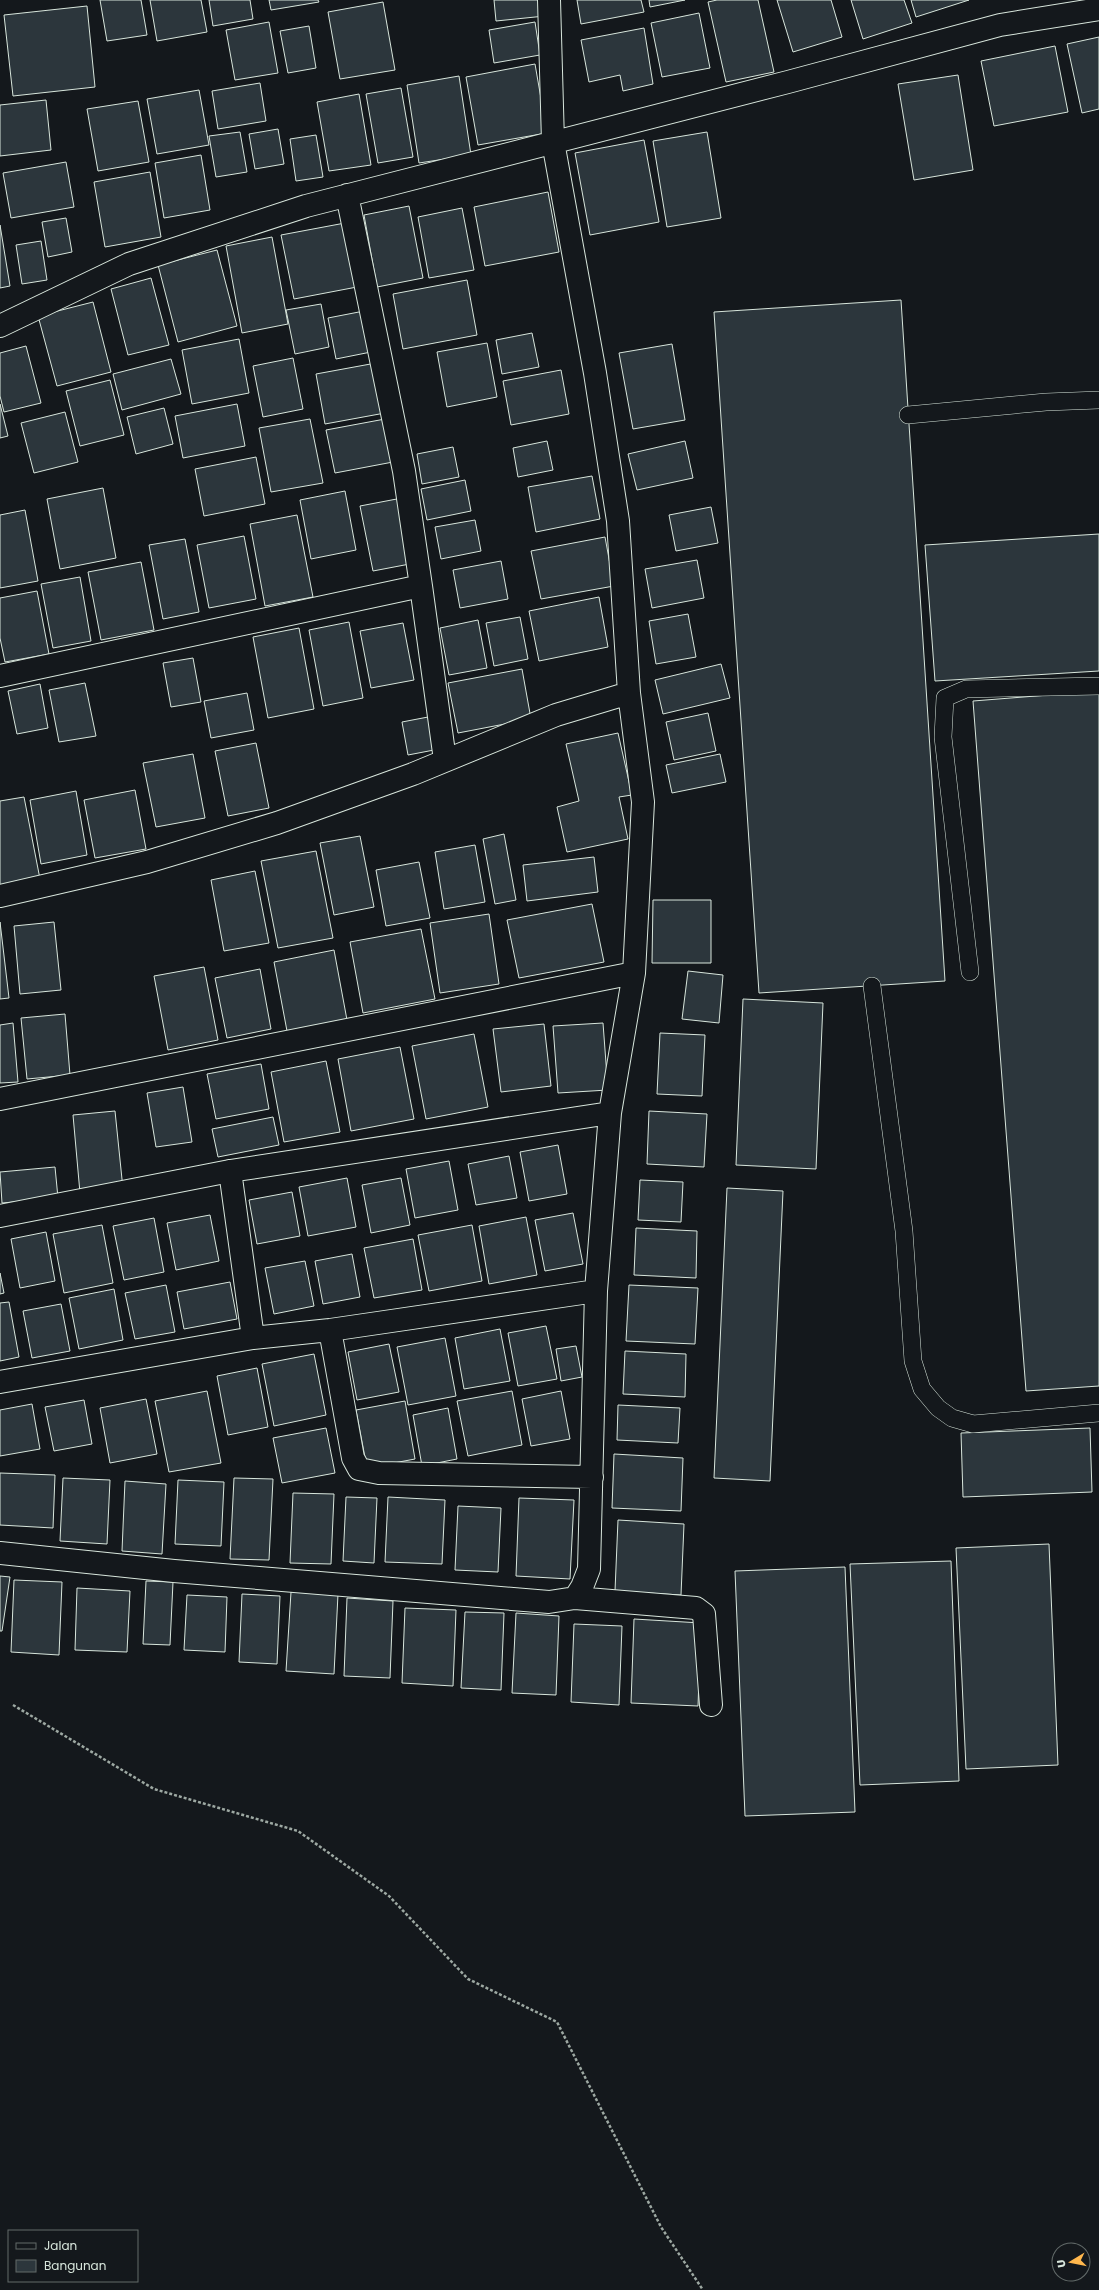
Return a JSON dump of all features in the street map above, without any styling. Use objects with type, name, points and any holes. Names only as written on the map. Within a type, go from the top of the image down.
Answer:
[{"type":"street","points":[[549,0],[553,142],[595,373],[618,521],[629,693],[643,802],[634,973],[610,1113],[596,1291],[589,1569],[582,1587],[575,1598]]},
{"type":"street","points":[[0,326],[129,264],[306,206],[788,82],[1000,25],[1099,9]]},
{"type":"street","points":[[347,195],[404,471],[445,760]]},
{"type":"street","points":[[0,676],[421,586]]},
{"type":"street","points":[[0,896],[148,862],[277,823],[413,774],[556,715],[629,693]]},
{"type":"street","points":[[0,1098],[634,973]]},
{"type":"street","points":[[0,1216],[230,1171],[610,1113]]},
{"type":"street","points":[[230,1171],[253,1338]]},
{"type":"street","points":[[0,1382],[253,1338],[330,1330],[596,1291]]},
{"type":"street","points":[[330,1330],[353,1458],[359,1469],[379,1472],[592,1477]]},
{"type":"street","points":[[0,1553],[174,1571],[502,1599],[549,1602],[575,1598],[696,1608],[704,1614],[711,1706]]},
{"type":"lane","points":[[908,415],[1046,402],[1099,400]]},
{"type":"lane","points":[[970,972],[944,736],[946,698],[966,689],[1099,686]]},
{"type":"lane","points":[[872,986],[904,1231],[913,1361],[922,1389],[938,1408],[948,1415],[973,1424],[1099,1412]]},
{"type":"path","points":[[13,1705],[154,1789],[298,1831],[389,1896],[468,1979],[556,2022],[661,2227],[704,2290]]},
{"type":"building","points":[[100,0],[141,0],[147,35],[107,41]]},
{"type":"building","points":[[150,0],[201,0],[207,32],[157,41]]},
{"type":"building","points":[[209,0],[250,0],[253,19],[213,26]]},
{"type":"building","points":[[269,0],[318,0],[319,2],[271,10]]},
{"type":"building","points":[[494,0],[543,0],[545,16],[496,21]]},
{"type":"building","points":[[577,0],[641,0],[644,12],[581,24]]},
{"type":"building","points":[[649,0],[685,0],[650,7]]},
{"type":"building","points":[[717,0],[758,0],[774,72],[726,82],[708,2]]},
{"type":"building","points":[[777,0],[831,0],[842,37],[793,52]]},
{"type":"building","points":[[851,0],[904,0],[912,23],[863,39]]},
{"type":"building","points":[[911,0],[969,0],[916,17]]},
{"type":"building","points":[[383,2],[395,70],[340,79],[328,12]]},
{"type":"building","points":[[87,6],[95,87],[13,96],[4,15]]},
{"type":"building","points":[[699,13],[710,68],[662,77],[651,23]]},
{"type":"building","points":[[269,22],[278,73],[235,80],[226,30]]},
{"type":"building","points":[[535,22],[540,55],[494,63],[489,30]]},
{"type":"building","points":[[309,26],[316,68],[288,73],[280,31]]},
{"type":"building","points":[[644,28],[653,84],[623,91],[620,75],[589,82],[581,40]]},
{"type":"building","points":[[1099,37],[1099,109],[1082,113],[1067,44]]},
{"type":"building","points":[[1055,46],[1068,112],[994,126],[981,61]]},
{"type":"building","points":[[535,64],[547,133],[478,145],[466,77]]},
{"type":"building","points":[[958,75],[973,170],[914,180],[898,84]]},
{"type":"building","points":[[459,76],[471,155],[419,163],[407,85]]},
{"type":"building","points":[[260,83],[266,121],[218,129],[212,91]]},
{"type":"building","points":[[401,88],[413,157],[378,163],[366,94]]},
{"type":"building","points":[[199,90],[209,145],[157,154],[147,99]]},
{"type":"building","points":[[359,94],[371,165],[329,171],[317,102]]},
{"type":"building","points":[[46,100],[51,150],[0,156],[0,105]]},
{"type":"building","points":[[138,101],[149,162],[98,171],[87,109]]},
{"type":"building","points":[[278,129],[284,164],[255,169],[249,134]]},
{"type":"building","points":[[240,132],[247,172],[216,177],[209,136]]},
{"type":"building","points":[[707,132],[721,218],[667,227],[653,141]]},
{"type":"building","points":[[316,135],[323,177],[296,181],[290,139]]},
{"type":"building","points":[[644,140],[659,222],[590,235],[575,153]]},
{"type":"building","points":[[201,155],[210,210],[164,218],[155,163]]},
{"type":"building","points":[[66,162],[74,207],[11,218],[3,173]]},
{"type":"building","points":[[150,172],[161,237],[105,247],[94,182]]},
{"type":"building","points":[[548,192],[559,252],[485,266],[474,207]]},
{"type":"building","points":[[409,206],[423,278],[377,287],[364,215]]},
{"type":"building","points":[[462,208],[474,270],[429,278],[418,217]]},
{"type":"building","points":[[66,218],[72,252],[48,257],[42,222]]},
{"type":"building","points":[[345,223],[357,287],[294,299],[281,235]]},
{"type":"building","points":[[0,225],[10,286],[0,288]]},
{"type":"building","points":[[272,237],[288,324],[242,333],[226,246]]},
{"type":"building","points":[[41,241],[47,280],[22,284],[16,245]]},
{"type":"building","points":[[217,250],[237,326],[178,342],[158,265]]},
{"type":"building","points":[[151,278],[169,345],[128,355],[111,289]]},
{"type":"building","points":[[467,280],[477,335],[403,349],[393,294]]},
{"type":"building","points":[[901,300],[945,981],[759,993],[714,312]]},
{"type":"building","points":[[93,302],[111,372],[57,386],[38,316]]},
{"type":"building","points":[[321,304],[329,347],[295,354],[286,310]]},
{"type":"building","points":[[364,311],[371,352],[336,359],[328,318]]},
{"type":"building","points":[[532,333],[539,367],[502,374],[496,340]]},
{"type":"building","points":[[239,339],[249,393],[192,404],[182,350]]},
{"type":"building","points":[[487,343],[497,397],[447,407],[437,352]]},
{"type":"building","points":[[672,344],[685,420],[633,429],[619,353]]},
{"type":"building","points":[[26,346],[41,403],[4,412],[0,396],[0,353]]},
{"type":"building","points":[[293,358],[303,409],[263,417],[253,366]]},
{"type":"building","points":[[171,359],[181,394],[122,410],[113,374]]},
{"type":"building","points":[[376,363],[385,413],[325,424],[316,374]]},
{"type":"building","points":[[561,370],[569,414],[511,425],[503,381]]},
{"type":"building","points":[[110,380],[124,435],[80,446],[66,391]]},
{"type":"building","points":[[0,404],[8,436],[0,438]]},
{"type":"building","points":[[237,404],[245,446],[183,458],[175,416]]},
{"type":"building","points":[[164,408],[173,444],[136,454],[127,417]]},
{"type":"building","points":[[65,412],[78,462],[34,473],[21,423]]},
{"type":"building","points":[[310,419],[323,483],[271,492],[259,428]]},
{"type":"building","points":[[385,419],[393,462],[335,473],[326,430]]},
{"type":"building","points":[[547,441],[553,470],[518,477],[513,448]]},
{"type":"building","points":[[685,441],[693,478],[637,490],[628,454]]},
{"type":"building","points":[[453,447],[459,477],[422,484],[417,454]]},
{"type":"building","points":[[256,457],[265,504],[204,516],[195,469]]},
{"type":"building","points":[[592,476],[600,519],[536,532],[528,487]]},
{"type":"building","points":[[465,480],[471,511],[427,520],[421,489]]},
{"type":"building","points":[[103,488],[116,558],[60,569],[47,499]]},
{"type":"building","points":[[345,491],[356,550],[311,559],[300,500]]},
{"type":"building","points":[[402,498],[415,563],[373,571],[360,506]]},
{"type":"building","points":[[711,507],[718,543],[676,551],[669,515]]},
{"type":"building","points":[[25,510],[38,581],[0,588],[0,515]]},
{"type":"building","points":[[297,515],[313,597],[265,606],[250,524]]},
{"type":"building","points":[[475,520],[481,551],[441,559],[435,527]]},
{"type":"building","points":[[1099,534],[1099,671],[935,681],[925,545]]},
{"type":"building","points":[[244,536],[256,599],[209,608],[197,545]]},
{"type":"building","points":[[605,537],[614,586],[541,599],[531,551]]},
{"type":"building","points":[[185,539],[199,612],[163,619],[149,545]]},
{"type":"building","points":[[697,560],[704,598],[652,608],[645,569]]},
{"type":"building","points":[[501,561],[508,599],[460,608],[453,570]]},
{"type":"building","points":[[141,562],[154,630],[101,640],[88,572]]},
{"type":"building","points":[[80,577],[91,641],[53,648],[41,584]]},
{"type":"building","points":[[37,591],[49,654],[5,662],[0,638],[0,598]]},
{"type":"building","points":[[599,597],[608,647],[539,661],[529,611]]},
{"type":"building","points":[[688,614],[696,657],[656,664],[649,621]]},
{"type":"building","points":[[520,617],[528,659],[494,666],[486,623]]},
{"type":"building","points":[[478,620],[487,668],[449,675],[440,628]]},
{"type":"building","points":[[349,622],[363,698],[323,706],[309,630]]},
{"type":"building","points":[[403,623],[414,680],[371,688],[360,631]]},
{"type":"building","points":[[299,628],[314,709],[268,718],[253,637]]},
{"type":"building","points":[[193,658],[201,702],[171,707],[163,663]]},
{"type":"building","points":[[721,664],[730,698],[663,714],[655,680]]},
{"type":"building","points":[[522,669],[531,719],[458,733],[448,683]]},
{"type":"building","points":[[85,683],[96,736],[59,742],[49,690]]},
{"type":"building","points":[[40,684],[48,728],[17,734],[8,691]]},
{"type":"building","points":[[1099,691],[1099,1386],[1026,1391],[973,701]]},
{"type":"building","points":[[247,693],[254,730],[211,738],[204,701]]},
{"type":"building","points":[[708,713],[716,751],[674,760],[666,722]]},
{"type":"building","points":[[428,717],[434,750],[408,755],[402,722]]},
{"type":"building","points":[[618,733],[632,795],[619,797],[628,839],[567,852],[557,807],[579,801],[566,744]]},
{"type":"building","points":[[256,743],[269,808],[228,816],[215,751]]},
{"type":"building","points":[[193,754],[205,818],[156,827],[143,763]]},
{"type":"building","points":[[720,754],[726,782],[672,793],[666,765]]},
{"type":"building","points":[[135,790],[146,849],[95,858],[84,800]]},
{"type":"building","points":[[76,791],[87,855],[41,864],[30,800]]},
{"type":"building","points":[[24,797],[40,879],[0,886],[0,801]]},
{"type":"building","points":[[504,834],[516,900],[495,904],[483,839]]},
{"type":"building","points":[[360,836],[374,907],[334,915],[320,843]]},
{"type":"building","points":[[475,845],[485,902],[444,909],[435,852]]},
{"type":"building","points":[[316,851],[333,938],[278,948],[261,861]]},
{"type":"building","points":[[594,857],[598,892],[527,901],[523,865]]},
{"type":"building","points":[[419,862],[430,918],[386,926],[376,870]]},
{"type":"building","points":[[255,871],[269,943],[224,951],[211,880]]},
{"type":"building","points":[[653,900],[711,900],[711,963],[652,963]]},
{"type":"building","points":[[592,904],[604,962],[519,978],[507,920]]},
{"type":"building","points":[[489,914],[499,984],[440,993],[430,923]]},
{"type":"building","points":[[0,922],[9,998],[0,999]]},
{"type":"building","points":[[54,922],[61,990],[20,994],[14,926]]},
{"type":"building","points":[[421,929],[435,999],[363,1013],[350,942]]},
{"type":"building","points":[[334,950],[347,1020],[287,1031],[274,962]]},
{"type":"building","points":[[204,967],[218,1040],[168,1050],[154,976]]},
{"type":"building","points":[[260,969],[271,1029],[227,1038],[215,978]]},
{"type":"building","points":[[688,971],[723,975],[719,1023],[682,1019]]},
{"type":"building","points":[[743,999],[823,1003],[816,1169],[736,1165]]},
{"type":"building","points":[[65,1014],[70,1075],[27,1079],[21,1018]]},
{"type":"building","points":[[13,1023],[18,1082],[0,1083],[0,1025]]},
{"type":"building","points":[[603,1023],[608,1090],[558,1093],[553,1026]]},
{"type":"building","points":[[544,1024],[551,1086],[501,1092],[493,1029]]},
{"type":"building","points":[[660,1033],[705,1035],[702,1096],[657,1094]]},
{"type":"building","points":[[474,1034],[488,1107],[426,1119],[412,1046]]},
{"type":"building","points":[[400,1047],[414,1119],[351,1131],[338,1059]]},
{"type":"building","points":[[326,1061],[340,1132],[284,1142],[271,1072]]},
{"type":"building","points":[[261,1064],[269,1109],[216,1119],[207,1074]]},
{"type":"building","points":[[183,1087],[192,1142],[156,1147],[147,1093]]},
{"type":"building","points":[[115,1111],[123,1189],[80,1193],[73,1115]]},
{"type":"building","points":[[649,1111],[707,1114],[704,1167],[647,1164]]},
{"type":"building","points":[[273,1117],[279,1145],[218,1157],[212,1129]]},
{"type":"building","points":[[558,1145],[567,1194],[529,1201],[520,1152]]},
{"type":"building","points":[[509,1156],[517,1198],[476,1205],[468,1164]]},
{"type":"building","points":[[449,1161],[458,1210],[415,1218],[406,1169]]},
{"type":"building","points":[[55,1167],[58,1198],[2,1203],[0,1172]]},
{"type":"building","points":[[347,1178],[356,1227],[308,1236],[299,1187]]},
{"type":"building","points":[[401,1178],[410,1225],[371,1233],[362,1185]]},
{"type":"building","points":[[640,1180],[683,1182],[681,1222],[638,1220]]},
{"type":"building","points":[[727,1188],[783,1191],[770,1481],[714,1478]]},
{"type":"building","points":[[292,1192],[300,1236],[257,1244],[249,1200]]},
{"type":"building","points":[[573,1213],[583,1264],[545,1271],[535,1220]]},
{"type":"building","points":[[210,1215],[219,1261],[176,1270],[167,1223]]},
{"type":"building","points":[[526,1217],[537,1275],[489,1284],[479,1226]]},
{"type":"building","points":[[154,1218],[164,1272],[124,1280],[113,1226]]},
{"type":"building","points":[[102,1225],[113,1283],[64,1293],[53,1234]]},
{"type":"building","points":[[472,1225],[482,1281],[429,1291],[418,1235]]},
{"type":"building","points":[[636,1228],[697,1231],[696,1278],[634,1275]]},
{"type":"building","points":[[46,1232],[55,1281],[20,1288],[11,1239]]},
{"type":"building","points":[[413,1239],[422,1290],[374,1298],[364,1248]]},
{"type":"building","points":[[352,1254],[360,1297],[323,1304],[315,1261]]},
{"type":"building","points":[[305,1261],[314,1306],[274,1314],[265,1268]]},
{"type":"building","points":[[0,1273],[4,1293],[0,1294]]},
{"type":"building","points":[[230,1282],[237,1319],[184,1329],[177,1292]]},
{"type":"building","points":[[166,1285],[175,1332],[135,1339],[125,1293]]},
{"type":"building","points":[[629,1285],[698,1288],[695,1344],[626,1341]]},
{"type":"building","points":[[114,1289],[123,1340],[79,1349],[69,1298]]},
{"type":"building","points":[[9,1302],[19,1357],[0,1361],[0,1303]]},
{"type":"building","points":[[61,1304],[70,1351],[32,1358],[23,1311]]},
{"type":"building","points":[[546,1326],[557,1379],[518,1386],[508,1333]]},
{"type":"building","points":[[500,1329],[510,1381],[464,1389],[455,1338]]},
{"type":"building","points":[[445,1338],[456,1396],[408,1405],[397,1347]]},
{"type":"building","points":[[389,1344],[399,1392],[357,1400],[348,1352]]},
{"type":"building","points":[[576,1346],[582,1377],[561,1381],[556,1349]]},
{"type":"building","points":[[625,1351],[686,1354],[685,1397],[623,1394]]},
{"type":"building","points":[[314,1354],[326,1415],[274,1426],[262,1364]]},
{"type":"building","points":[[257,1368],[268,1427],[228,1435],[217,1376]]},
{"type":"building","points":[[207,1391],[221,1463],[169,1472],[155,1401]]},
{"type":"building","points":[[512,1391],[522,1445],[468,1456],[457,1401]]},
{"type":"building","points":[[561,1391],[570,1439],[531,1446],[522,1399]]},
{"type":"building","points":[[146,1399],[157,1454],[110,1463],[100,1408]]},
{"type":"building","points":[[84,1400],[92,1444],[54,1451],[45,1407]]},
{"type":"building","points":[[405,1401],[415,1459],[367,1468],[356,1410]]},
{"type":"building","points":[[32,1404],[40,1449],[0,1456],[0,1410]]},
{"type":"building","points":[[618,1405],[680,1408],[678,1443],[617,1440]]},
{"type":"building","points":[[448,1408],[457,1459],[422,1466],[413,1415]]},
{"type":"building","points":[[326,1428],[335,1473],[282,1483],[273,1438]]},
{"type":"building","points":[[1090,1428],[1092,1492],[963,1497],[961,1433]]},
{"type":"building","points":[[614,1454],[683,1458],[681,1511],[612,1508]]},
{"type":"building","points":[[0,1473],[55,1475],[53,1528],[0,1525]]},
{"type":"building","points":[[63,1478],[110,1480],[107,1544],[60,1541]]},
{"type":"building","points":[[234,1478],[273,1479],[269,1560],[230,1559]]},
{"type":"building","points":[[178,1480],[224,1482],[221,1546],[175,1544]]},
{"type":"building","points":[[125,1481],[166,1484],[162,1554],[122,1551]]},
{"type":"building","points":[[293,1493],[334,1494],[331,1564],[290,1563]]},
{"type":"building","points":[[346,1497],[377,1498],[374,1563],[343,1561]]},
{"type":"building","points":[[388,1497],[445,1500],[442,1564],[385,1562]]},
{"type":"building","points":[[519,1498],[574,1500],[570,1579],[516,1576]]},
{"type":"building","points":[[458,1506],[501,1508],[498,1572],[455,1570]]},
{"type":"building","points":[[618,1520],[684,1524],[681,1595],[615,1591]]},
{"type":"building","points":[[1049,1544],[1058,1765],[966,1769],[956,1548]]},
{"type":"building","points":[[951,1561],[959,1781],[860,1785],[850,1564]]},
{"type":"building","points":[[845,1567],[855,1812],[745,1816],[735,1571]]},
{"type":"building","points":[[0,1576],[10,1577],[2,1631],[0,1631]]},
{"type":"building","points":[[14,1580],[62,1582],[59,1655],[11,1652]]},
{"type":"building","points":[[146,1581],[173,1582],[170,1645],[143,1644]]},
{"type":"building","points":[[77,1588],[130,1591],[127,1652],[75,1650]]},
{"type":"building","points":[[291,1592],[338,1594],[334,1674],[286,1671]]},
{"type":"building","points":[[242,1594],[280,1596],[277,1664],[239,1662]]},
{"type":"building","points":[[187,1595],[227,1597],[225,1652],[184,1650]]},
{"type":"building","points":[[347,1598],[393,1601],[390,1678],[344,1676]]},
{"type":"building","points":[[405,1608],[456,1610],[453,1686],[402,1683]]},
{"type":"building","points":[[465,1612],[504,1613],[501,1690],[461,1688]]},
{"type":"building","points":[[516,1613],[559,1616],[556,1695],[512,1693]]},
{"type":"building","points":[[634,1619],[701,1623],[698,1706],[631,1703]]},
{"type":"building","points":[[574,1624],[622,1626],[619,1705],[571,1702]]}]
